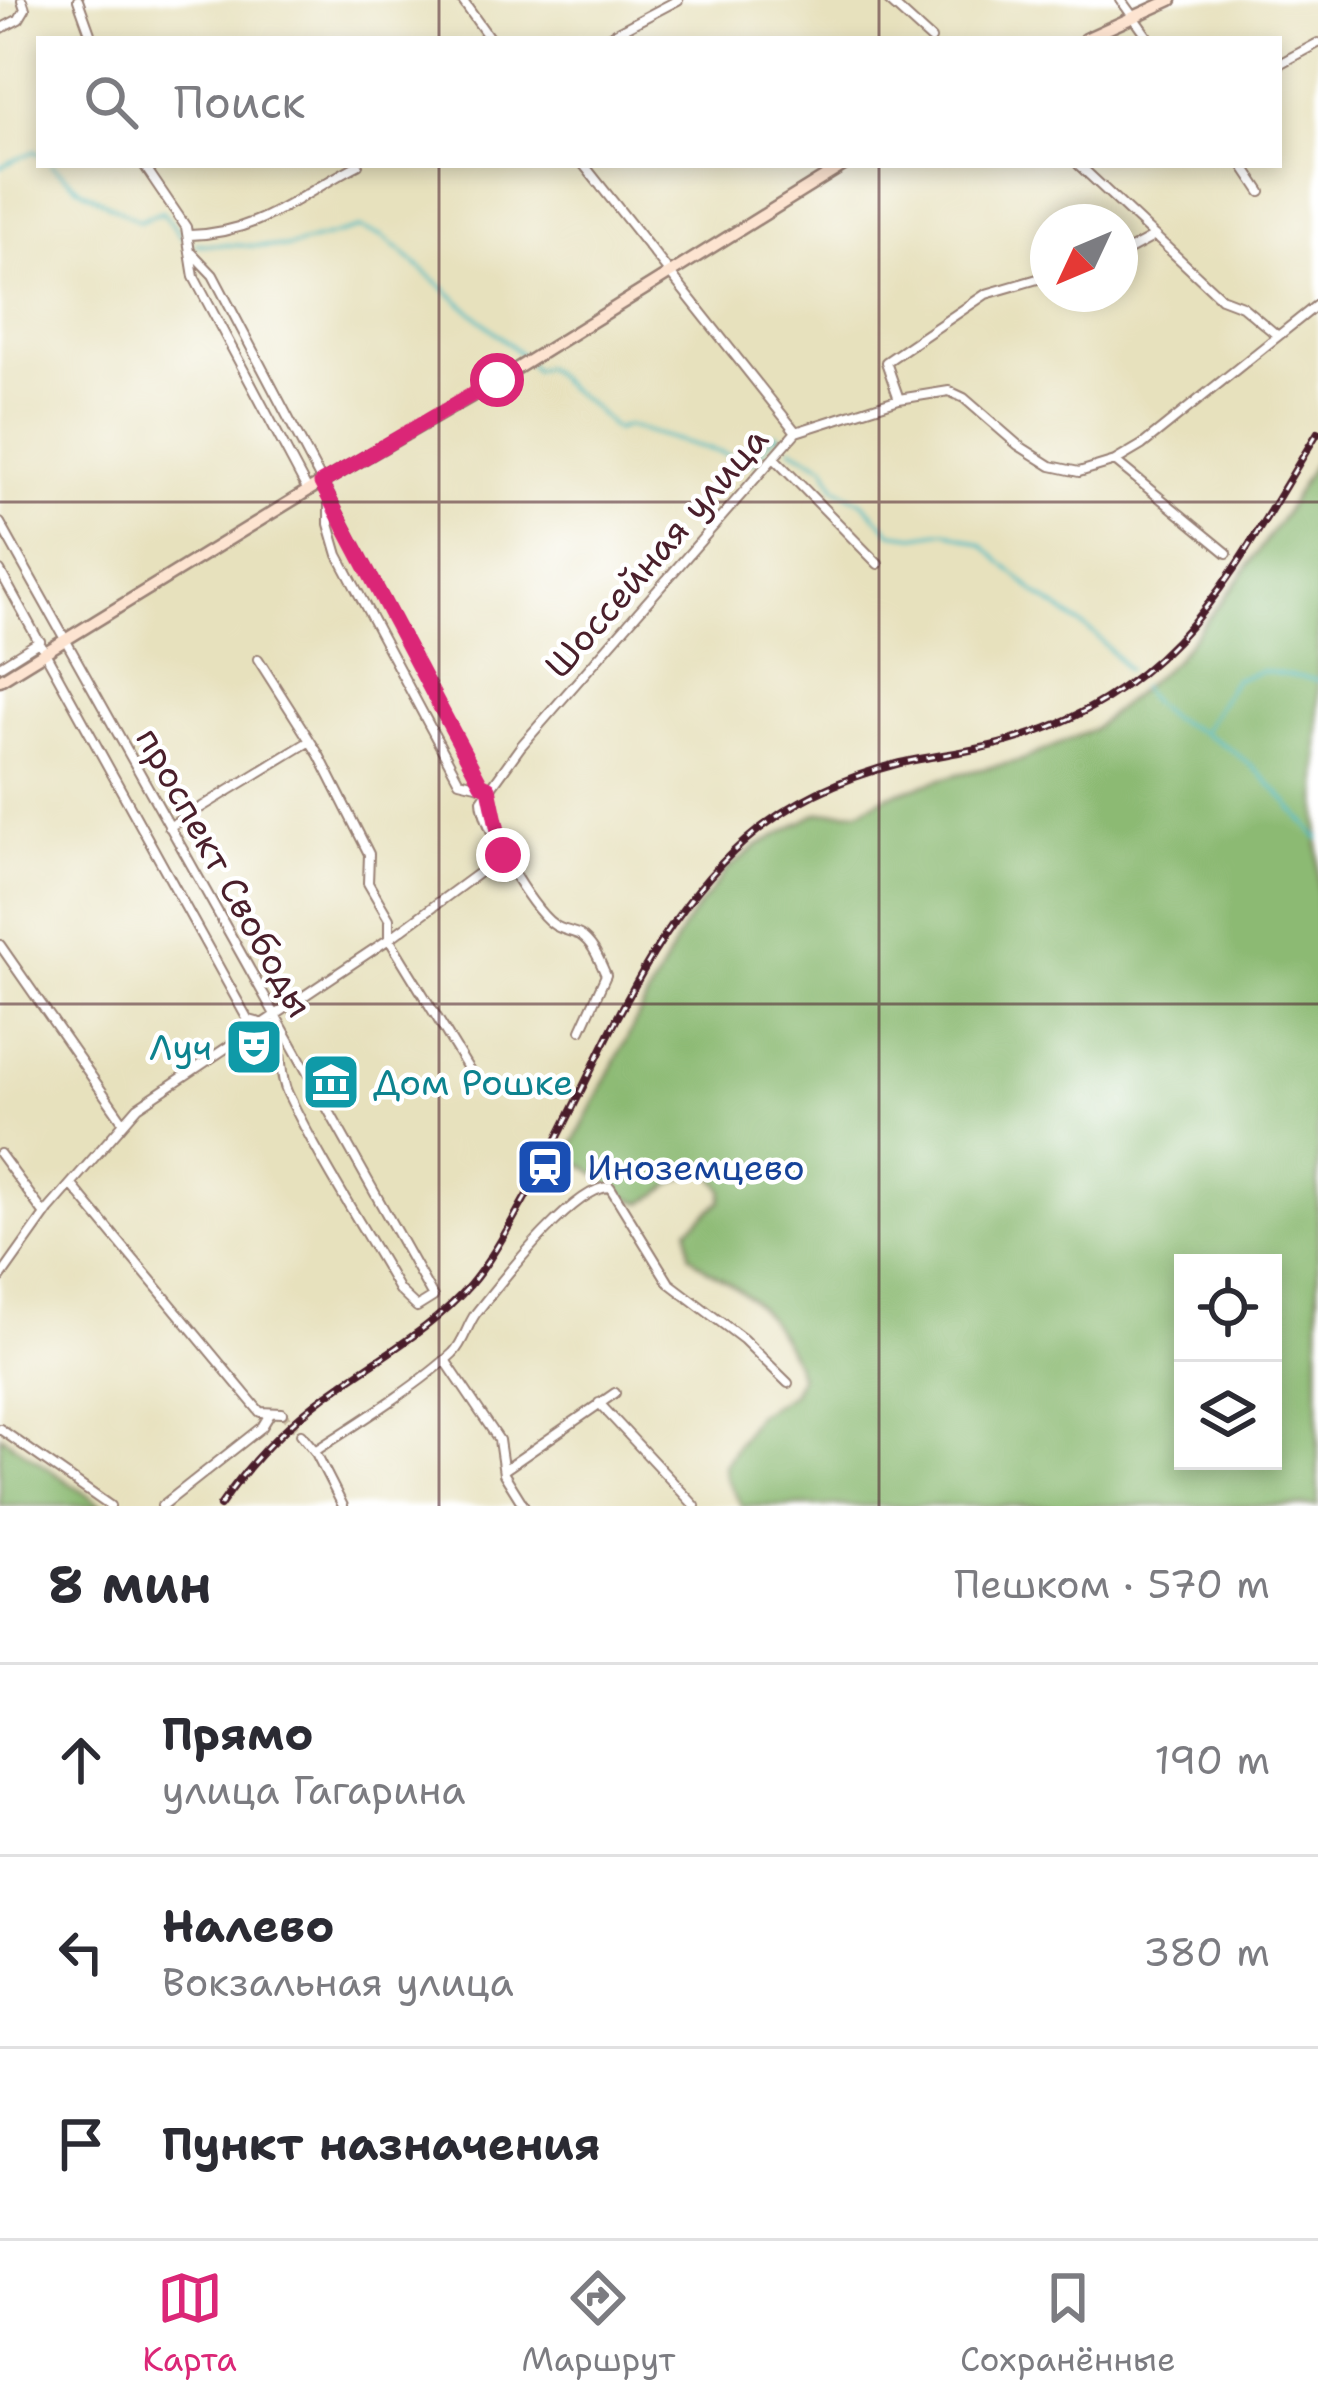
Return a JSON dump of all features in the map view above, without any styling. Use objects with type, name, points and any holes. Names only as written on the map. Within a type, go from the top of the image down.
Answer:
[{"type":"main road","points":[[1091,36],[1171,0]]},
{"type":"main road","points":[[0,680],[43,647],[65,640],[518,368],[839,168]]},
{"type":"street","points":[[0,29],[19,19],[26,9],[22,0]]},
{"type":"street","points":[[78,0],[91,36]]},
{"type":"street","points":[[462,0],[488,36]]},
{"type":"street","points":[[610,36],[678,0]]},
{"type":"street","points":[[888,0],[928,36]]},
{"type":"street","points":[[1120,0],[1147,36]]},
{"type":"street","points":[[1282,62],[1318,43]]},
{"type":"street","points":[[146,168],[190,235],[194,277],[308,491]]},
{"type":"street","points":[[190,235],[246,228],[353,168]]},
{"type":"street","points":[[586,168],[796,432]]},
{"type":"street","points":[[1081,168],[1221,298],[1242,306],[1278,336]]},
{"type":"street","points":[[1245,168],[1262,192]]},
{"type":"street","points":[[1138,245],[1155,236]]},
{"type":"street","points":[[191,253],[213,275],[485,786],[482,809],[503,855],[552,924],[582,937],[593,948],[606,975],[581,1030]]},
{"type":"street","points":[[899,399],[886,362],[986,294],[1030,282]]},
{"type":"street","name":"Шоссейная улица","points":[[485,786],[796,432],[899,399],[949,391],[1051,466],[1079,472],[1115,461],[1142,445],[1318,304]]},
{"type":"street","points":[[774,458],[878,564]]},
{"type":"street","points":[[1115,461],[1227,554]]},
{"type":"street","points":[[329,495],[329,524],[349,576],[459,781],[485,786]]},
{"type":"street","name":"проспект Свободы","points":[[0,524],[433,1297],[417,1307],[400,1290],[284,1089],[278,1039],[264,1023],[248,1020],[0,571]]},
{"type":"street","points":[[0,666],[43,647]]},
{"type":"street","points":[[258,659],[310,741],[369,854],[368,884],[389,919],[389,939],[474,1078],[499,1089]]},
{"type":"street","points":[[169,827],[310,741]]},
{"type":"street","points":[[0,1278],[45,1215],[138,1107],[389,939],[503,855]]},
{"type":"street","points":[[0,945],[124,1123]]},
{"type":"street","points":[[0,1154],[45,1215]]},
{"type":"street","points":[[71,1184],[260,1412],[282,1413]]},
{"type":"street","points":[[315,1451],[458,1348],[473,1317],[554,1221],[597,1187],[610,1186],[669,1283],[743,1339],[788,1383]]},
{"type":"street","points":[[445,1360],[499,1440],[504,1470],[524,1506]]},
{"type":"street","points":[[504,1470],[615,1393]]},
{"type":"street","points":[[599,1403],[695,1506]]},
{"type":"street","points":[[162,1506],[262,1427],[270,1412]]},
{"type":"street","points":[[0,1429],[110,1506]]},
{"type":"street","points":[[301,1434],[343,1506]]},
{"type":"green space","points":[[1318,455],[1318,1506],[742,1506],[724,1466],[756,1415],[792,1394],[800,1377],[784,1342],[760,1309],[689,1254],[688,1229],[721,1201],[723,1190],[712,1175],[701,1174],[642,1203],[582,1164],[561,1177],[558,1174],[684,926],[728,869],[759,845],[818,813],[859,811],[890,795],[1020,761],[1092,730],[1174,661],[1234,586]]},
{"type":"green space","points":[[0,1435],[103,1506],[0,1506]]},
{"type":"waterway","points":[[0,167],[36,152]]},
{"type":"waterway","points":[[55,168],[80,189],[139,221],[162,212],[183,238]]},
{"type":"waterway","points":[[196,244],[288,247],[359,228],[383,236],[523,356]]},
{"type":"waterway","points":[[529,364],[535,371],[548,369],[615,430],[627,426],[754,462],[776,433],[782,439]]},
{"type":"waterway","points":[[791,448],[825,466],[836,488],[862,502],[892,533],[915,536],[946,531],[982,545],[1037,594],[1096,635],[1128,670]]},
{"type":"waterway","points":[[1202,733],[1235,679],[1262,671],[1318,680]]},
{"type":"waterway","points":[[1140,687],[1170,717],[1211,737],[1251,765],[1318,839]]},
{"type":"tunnel","points":[[282,1413],[301,1434]]},
{"type":"railway","points":[[220,1506],[290,1425],[425,1327],[478,1275],[553,1148],[649,961],[709,877],[746,840],[780,814],[838,783],[900,763],[1006,742],[1066,720],[1116,692],[1194,622],[1257,533],[1318,432]]},
{"type":"place","name":"Луч","points":[[254,1047]]},
{"type":"place","name":"Дом Рошке","points":[[331,1082]]},
{"type":"place","name":"Иноземцево","points":[[545,1167]]},
{"type":"route","points":[[497,380],[321,483],[481,784],[489,788],[503,855]]}]
